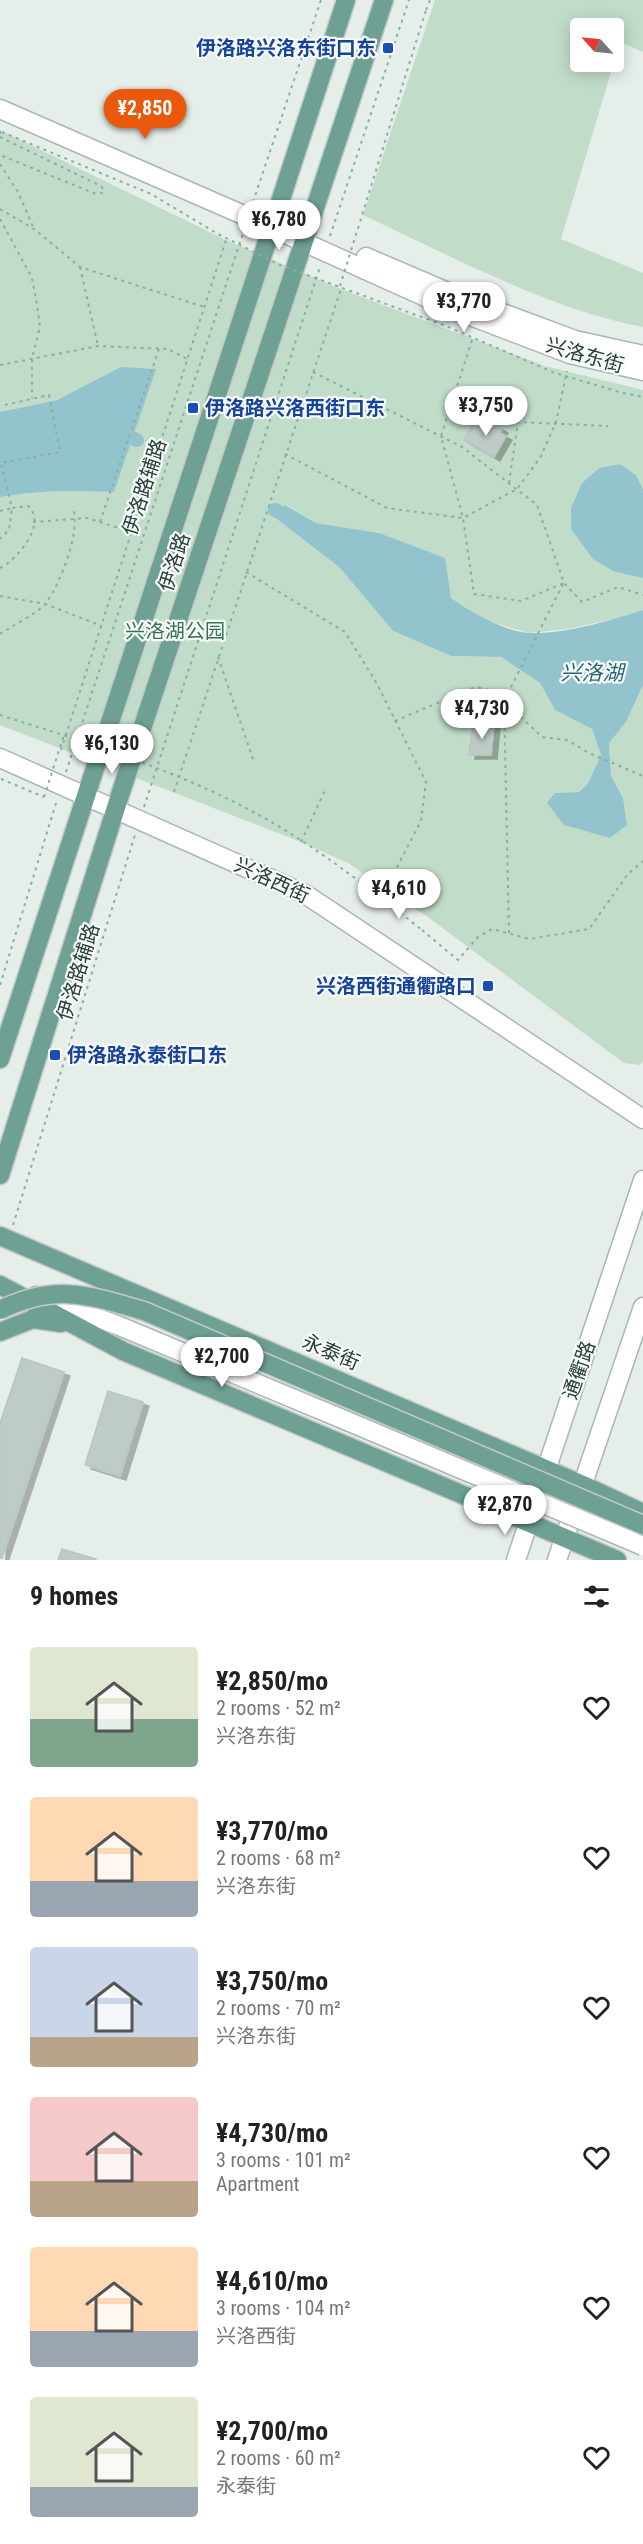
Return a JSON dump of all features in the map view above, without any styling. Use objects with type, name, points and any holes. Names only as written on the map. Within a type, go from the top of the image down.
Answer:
[{"type":"main road","name":"伊洛路","points":[[0,1059],[346,0]]},
{"type":"main road","name":"伊洛路","points":[[0,1175],[117,804],[384,0]]},
{"type":"main road","name":"永泰街","points":[[4,1237],[583,1485],[643,1513]]},
{"type":"main road","points":[[0,1284],[123,1351]]},
{"type":"main road","points":[[0,1310],[23,1300],[62,1293],[84,1294],[144,1311],[643,1525]]},
{"type":"main road","points":[[0,1332],[33,1319],[58,1322],[616,1560]]},
{"type":"street","name":"兴洛东街","points":[[0,98],[305,236],[575,340],[643,355]]},
{"type":"street","name":"兴洛东街","points":[[0,109],[250,211]]},
{"type":"street","name":"兴洛东街","points":[[305,236],[462,313],[570,354],[643,371]]},
{"type":"street","name":"兴洛西街","points":[[0,746],[63,779],[305,894],[643,1119]]},
{"type":"street","name":"兴洛西街","points":[[0,758],[63,779]]},
{"type":"street","name":"兴洛西街","points":[[141,816],[310,884],[410,948],[643,1106]]},
{"type":"street","name":"通衢路","points":[[516,1560],[643,1180]]},
{"type":"street","points":[[0,1284],[117,1325],[643,1546]]},
{"type":"street","name":"通衢路","points":[[557,1560],[643,1307]]},
{"type":"path","name":"伊洛路辅路","points":[[0,985],[63,779],[321,0]]},
{"type":"path","points":[[174,792],[313,372],[430,0]]},
{"type":"path","points":[[0,134],[151,194],[218,234],[280,265],[446,326],[555,373],[643,397]]},
{"type":"path","points":[[0,134],[101,186],[104,190],[96,194],[0,155]]},
{"type":"path","points":[[0,164],[18,192],[33,229]]},
{"type":"path","points":[[0,209],[33,229],[80,267],[204,307]]},
{"type":"path","points":[[0,219],[32,278],[40,327],[32,358],[32,399]]},
{"type":"path","points":[[61,750],[226,240]]},
{"type":"path","points":[[80,267],[98,346]]},
{"type":"path","points":[[472,340],[441,436],[463,518],[474,594],[521,601],[564,583]]},
{"type":"path","points":[[0,365],[98,346],[168,349],[187,359]]},
{"type":"path","points":[[100,522],[159,349]]},
{"type":"path","points":[[285,454],[387,507],[463,518],[517,489],[540,458],[556,422],[567,371]]},
{"type":"path","points":[[313,372],[462,447],[537,505],[564,583],[582,602],[618,587],[642,594]]},
{"type":"path","points":[[0,539],[9,530],[12,508],[2,463],[60,452],[49,395],[5,405]]},
{"type":"path","points":[[509,483],[518,422]]},
{"type":"path","points":[[494,424],[556,422],[608,426]]},
{"type":"path","name":"伊洛路辅路","points":[[4,1237],[252,474]]},
{"type":"path","points":[[0,511],[28,506],[32,510],[33,522],[26,544],[15,557],[0,568]]},
{"type":"path","points":[[0,634],[45,604],[69,556],[77,518],[73,507]]},
{"type":"path","points":[[33,522],[87,518],[132,532]]},
{"type":"path","points":[[246,572],[345,632],[376,682],[426,782],[421,822],[386,888]]},
{"type":"path","points":[[508,933],[504,700],[564,583]]},
{"type":"path","points":[[0,596],[45,604],[102,626]]},
{"type":"path","points":[[218,656],[254,762]]},
{"type":"path","points":[[395,721],[475,687],[486,689],[504,700],[542,737],[567,740],[589,753],[643,776]]},
{"type":"path","points":[[0,715],[163,770],[203,786],[260,815],[338,864],[458,960],[478,937],[492,929],[530,939],[589,929],[628,874],[643,861]]},
{"type":"path","points":[[2,778],[44,797],[64,735]]},
{"type":"path","points":[[301,842],[326,788]]},
{"type":"green space","points":[[435,0],[643,0],[643,52],[624,44],[624,18],[570,18],[570,72],[611,72],[561,239],[643,273],[643,327],[572,308],[465,264],[363,215]]},
{"type":"green space","name":"兴洛湖公园","points":[[0,130],[226,240],[341,289],[545,366],[643,390],[643,489],[636,475],[620,464],[599,468],[582,483],[643,578],[643,610],[568,629],[529,633],[488,621],[451,598],[379,533],[316,523],[286,505],[278,520],[339,567],[393,631],[451,656],[501,657],[540,683],[555,710],[592,729],[601,755],[588,783],[579,792],[555,793],[623,798],[611,777],[609,742],[626,722],[643,685],[643,1061],[640,1065],[624,1063],[425,915],[348,863],[301,842],[0,725],[0,497],[43,492],[114,492],[155,369],[121,368],[57,400],[0,412]]},
{"type":"water","points":[[121,367],[156,369],[114,492],[43,492],[0,497],[0,412],[57,400]]},
{"type":"water","points":[[620,464],[636,475],[643,489],[643,578],[613,571],[593,559],[571,529],[571,508],[582,483],[599,468]]},
{"type":"water","name":"兴洛湖","points":[[285,505],[316,523],[379,533],[445,558],[451,598],[478,615],[520,632],[544,633],[573,629],[643,610],[643,685],[626,722],[609,743],[611,776],[623,798],[627,825],[610,838],[564,825],[547,803],[555,793],[579,792],[588,783],[601,755],[592,729],[555,710],[540,683],[501,657],[451,656],[393,631],[339,567],[278,520]]},
{"type":"building","points":[[476,419],[485,424],[487,420],[502,429],[500,433],[506,436],[494,457],[464,440]]},
{"type":"building","points":[[473,724],[494,724],[491,755],[469,755]]},
{"type":"building","points":[[22,1358],[64,1372],[2,1558],[0,1558],[0,1423]]},
{"type":"building","points":[[108,1391],[143,1402],[120,1476],[85,1465]]},
{"type":"building","points":[[62,1549],[96,1559],[96,1560],[58,1560]]},
{"type":"waterway","points":[[132,438],[137,440]]},
{"type":"waterway","points":[[275,510],[281,513]]},
{"type":"place","name":"伊洛路兴洛东街口东","points":[[388,48]]},
{"type":"place","name":"伊洛路兴洛西街口东","points":[[193,408]]},
{"type":"place","name":"兴洛西街通衢路口","points":[[488,986]]},
{"type":"place","name":"伊洛路永泰街口东","points":[[55,1055]]}]
